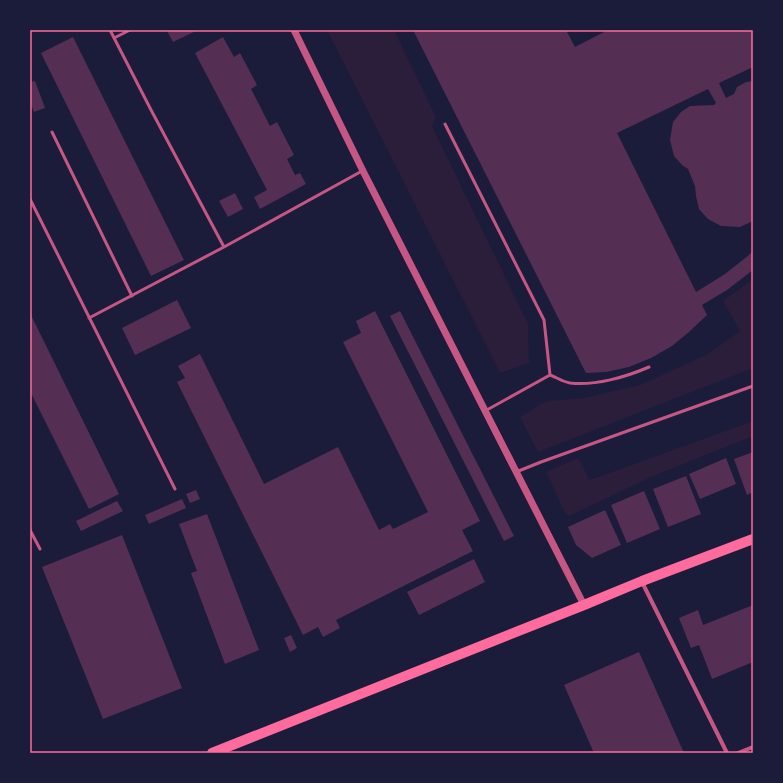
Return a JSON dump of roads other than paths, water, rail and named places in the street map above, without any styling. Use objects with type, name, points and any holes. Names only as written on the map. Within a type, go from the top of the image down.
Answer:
[{"type":"main road","points":[[212,753],[753,538]]},
{"type":"street","points":[[294,30],[584,605]]},
{"type":"street","points":[[642,582],[727,753]]},
{"type":"street","points":[[738,753],[753,747]]},
{"type":"lane","points":[[110,30],[224,247]]},
{"type":"lane","points":[[114,38],[130,30]]},
{"type":"lane","points":[[445,124],[544,320],[550,375]]},
{"type":"lane","points":[[52,132],[132,296]]},
{"type":"lane","points":[[89,318],[364,171]]},
{"type":"lane","points":[[30,199],[175,489]]},
{"type":"lane","points":[[550,375],[568,383],[590,383],[615,379],[649,367]]},
{"type":"lane","points":[[485,411],[550,375]]},
{"type":"lane","points":[[516,472],[753,386]]},
{"type":"lane","points":[[30,530],[40,549]]}]
